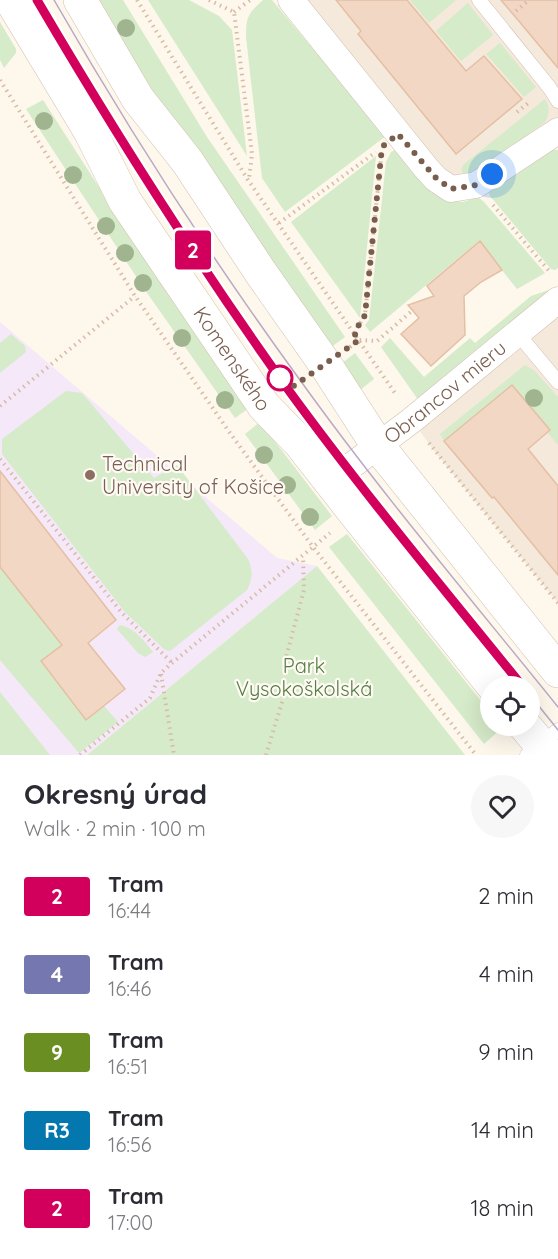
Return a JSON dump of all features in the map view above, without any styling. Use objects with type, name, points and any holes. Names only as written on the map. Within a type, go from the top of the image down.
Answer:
[{"type":"street","name":"Komenského","points":[[10,0],[90,131],[125,201],[264,406],[300,443],[485,676]]},
{"type":"street","points":[[80,0],[138,99],[187,161],[378,446],[558,671]]},
{"type":"street","points":[[291,0],[436,178],[451,189],[476,185],[558,131]]},
{"type":"street","name":"Obrancov mieru","points":[[330,482],[412,420],[558,300]]},
{"type":"lane","points":[[479,0],[558,101]]},
{"type":"lane","points":[[518,334],[558,382]]},
{"type":"path","points":[[137,0],[248,180],[397,397]]},
{"type":"path","points":[[209,0],[234,12]]},
{"type":"path","points":[[234,12],[250,0]]},
{"type":"path","points":[[234,12],[252,154],[248,180]]},
{"type":"path","points":[[0,81],[135,296],[230,433],[313,547],[476,755]]},
{"type":"path","points":[[517,112],[533,99]]},
{"type":"path","points":[[279,223],[382,147],[365,315],[354,333]]},
{"type":"path","points":[[476,185],[549,271],[558,278]]},
{"type":"path","points":[[0,406],[135,296]]},
{"type":"path","points":[[325,364],[359,340],[377,341],[413,310]]},
{"type":"path","points":[[230,433],[264,406]]},
{"type":"path","points":[[425,438],[558,603]]},
{"type":"path","points":[[0,459],[122,613],[172,663]]},
{"type":"path","points":[[80,755],[150,698],[161,673],[172,663],[303,557],[354,512]]},
{"type":"path","points":[[266,755],[283,699],[285,662],[304,590],[303,557]]},
{"type":"path","points":[[161,673],[174,755]]},
{"type":"shaded area","points":[[291,0],[558,0],[558,131],[458,189]]},
{"type":"shaded area","points":[[558,300],[558,603],[432,448],[412,420]]},
{"type":"shaded area","name":"Technical University of Košice","points":[[0,322],[277,558],[317,566],[87,755],[0,755]]},
{"type":"green space","points":[[97,0],[123,0],[207,137],[345,337],[326,351],[191,153]]},
{"type":"green space","points":[[148,0],[189,0],[219,16],[232,30],[247,156]]},
{"type":"green space","points":[[263,0],[272,0],[386,136],[285,212],[262,178],[246,37],[249,16]]},
{"type":"green space","points":[[410,0],[456,0],[429,23]]},
{"type":"green space","points":[[468,3],[493,35],[461,61],[436,31]]},
{"type":"green space","points":[[0,22],[16,49],[16,53],[4,68],[0,60]]},
{"type":"green space","points":[[500,43],[536,87],[524,97],[486,54]]},
{"type":"green space","points":[[545,99],[549,110],[545,122],[477,172],[465,175],[461,170],[463,165]]},
{"type":"green space","points":[[43,100],[158,279],[249,408],[235,418],[145,290],[26,109]]},
{"type":"green space","points":[[397,149],[449,200],[463,202],[478,197],[484,202],[545,273],[517,289],[479,241],[370,332],[365,325],[369,320],[386,162],[391,152]]},
{"type":"green space","points":[[551,150],[558,150],[558,268],[555,270],[551,269],[488,191]]},
{"type":"green space","points":[[376,156],[360,318],[291,222]]},
{"type":"green space","points":[[552,289],[419,401],[381,347],[390,338],[424,377],[470,338],[475,343],[531,296]]},
{"type":"green space","points":[[11,334],[25,346],[26,352],[0,373],[0,343]]},
{"type":"green space","points":[[355,353],[374,379],[356,393],[337,367]]},
{"type":"green space","points":[[525,365],[534,370],[558,397],[558,445],[547,432],[549,430],[512,385],[444,441],[440,434]]},
{"type":"green space","points":[[66,391],[82,393],[154,478],[177,465],[248,559],[252,575],[247,590],[170,651],[165,650],[125,612],[2,454],[2,439]]},
{"type":"green space","points":[[260,422],[332,516],[315,530],[245,434]]},
{"type":"green space","points":[[347,534],[480,700],[480,736],[493,736],[484,744],[329,547]]},
{"type":"green space","name":"Park Vysokoškolská","points":[[317,566],[465,755],[87,755]]},
{"type":"green space","points":[[0,567],[62,645],[42,661],[86,720],[104,706],[118,722],[79,753],[0,660]]},
{"type":"green space","points":[[120,625],[135,632],[153,652],[145,657],[138,653],[117,629]]},
{"type":"green space","points":[[0,692],[50,755],[0,755]]},
{"type":"building","points":[[336,0],[407,0],[466,71],[484,56],[522,99],[456,154],[358,34],[361,31]]},
{"type":"building","points":[[501,0],[558,0],[558,68],[518,20]]},
{"type":"building","points":[[480,241],[502,270],[481,282],[464,296],[465,335],[431,366],[401,334],[419,318],[408,305],[434,296],[427,286]]},
{"type":"building","points":[[512,385],[550,430],[528,449],[558,486],[558,575],[444,441]]},
{"type":"building","points":[[0,471],[116,620],[88,643],[125,689],[86,720],[41,661],[62,645],[0,567]]},
{"type":"tram line","points":[[37,0],[146,180],[264,355],[368,496],[514,676]]},
{"type":"tram line","name":"2","points":[[37,0],[154,189],[280,378],[370,499],[514,676]]},
{"type":"tram line","points":[[54,0],[172,193],[267,334],[394,505],[558,707]]},
{"type":"tram line","points":[[540,708],[558,730]]},
{"type":"place","name":"Technical University of Košice","points":[[90,475]]},
{"type":"route","points":[[280,378],[288,390],[359,340],[354,333],[365,315],[382,147],[398,134],[426,168],[443,185],[451,189],[476,185],[492,174]]}]
